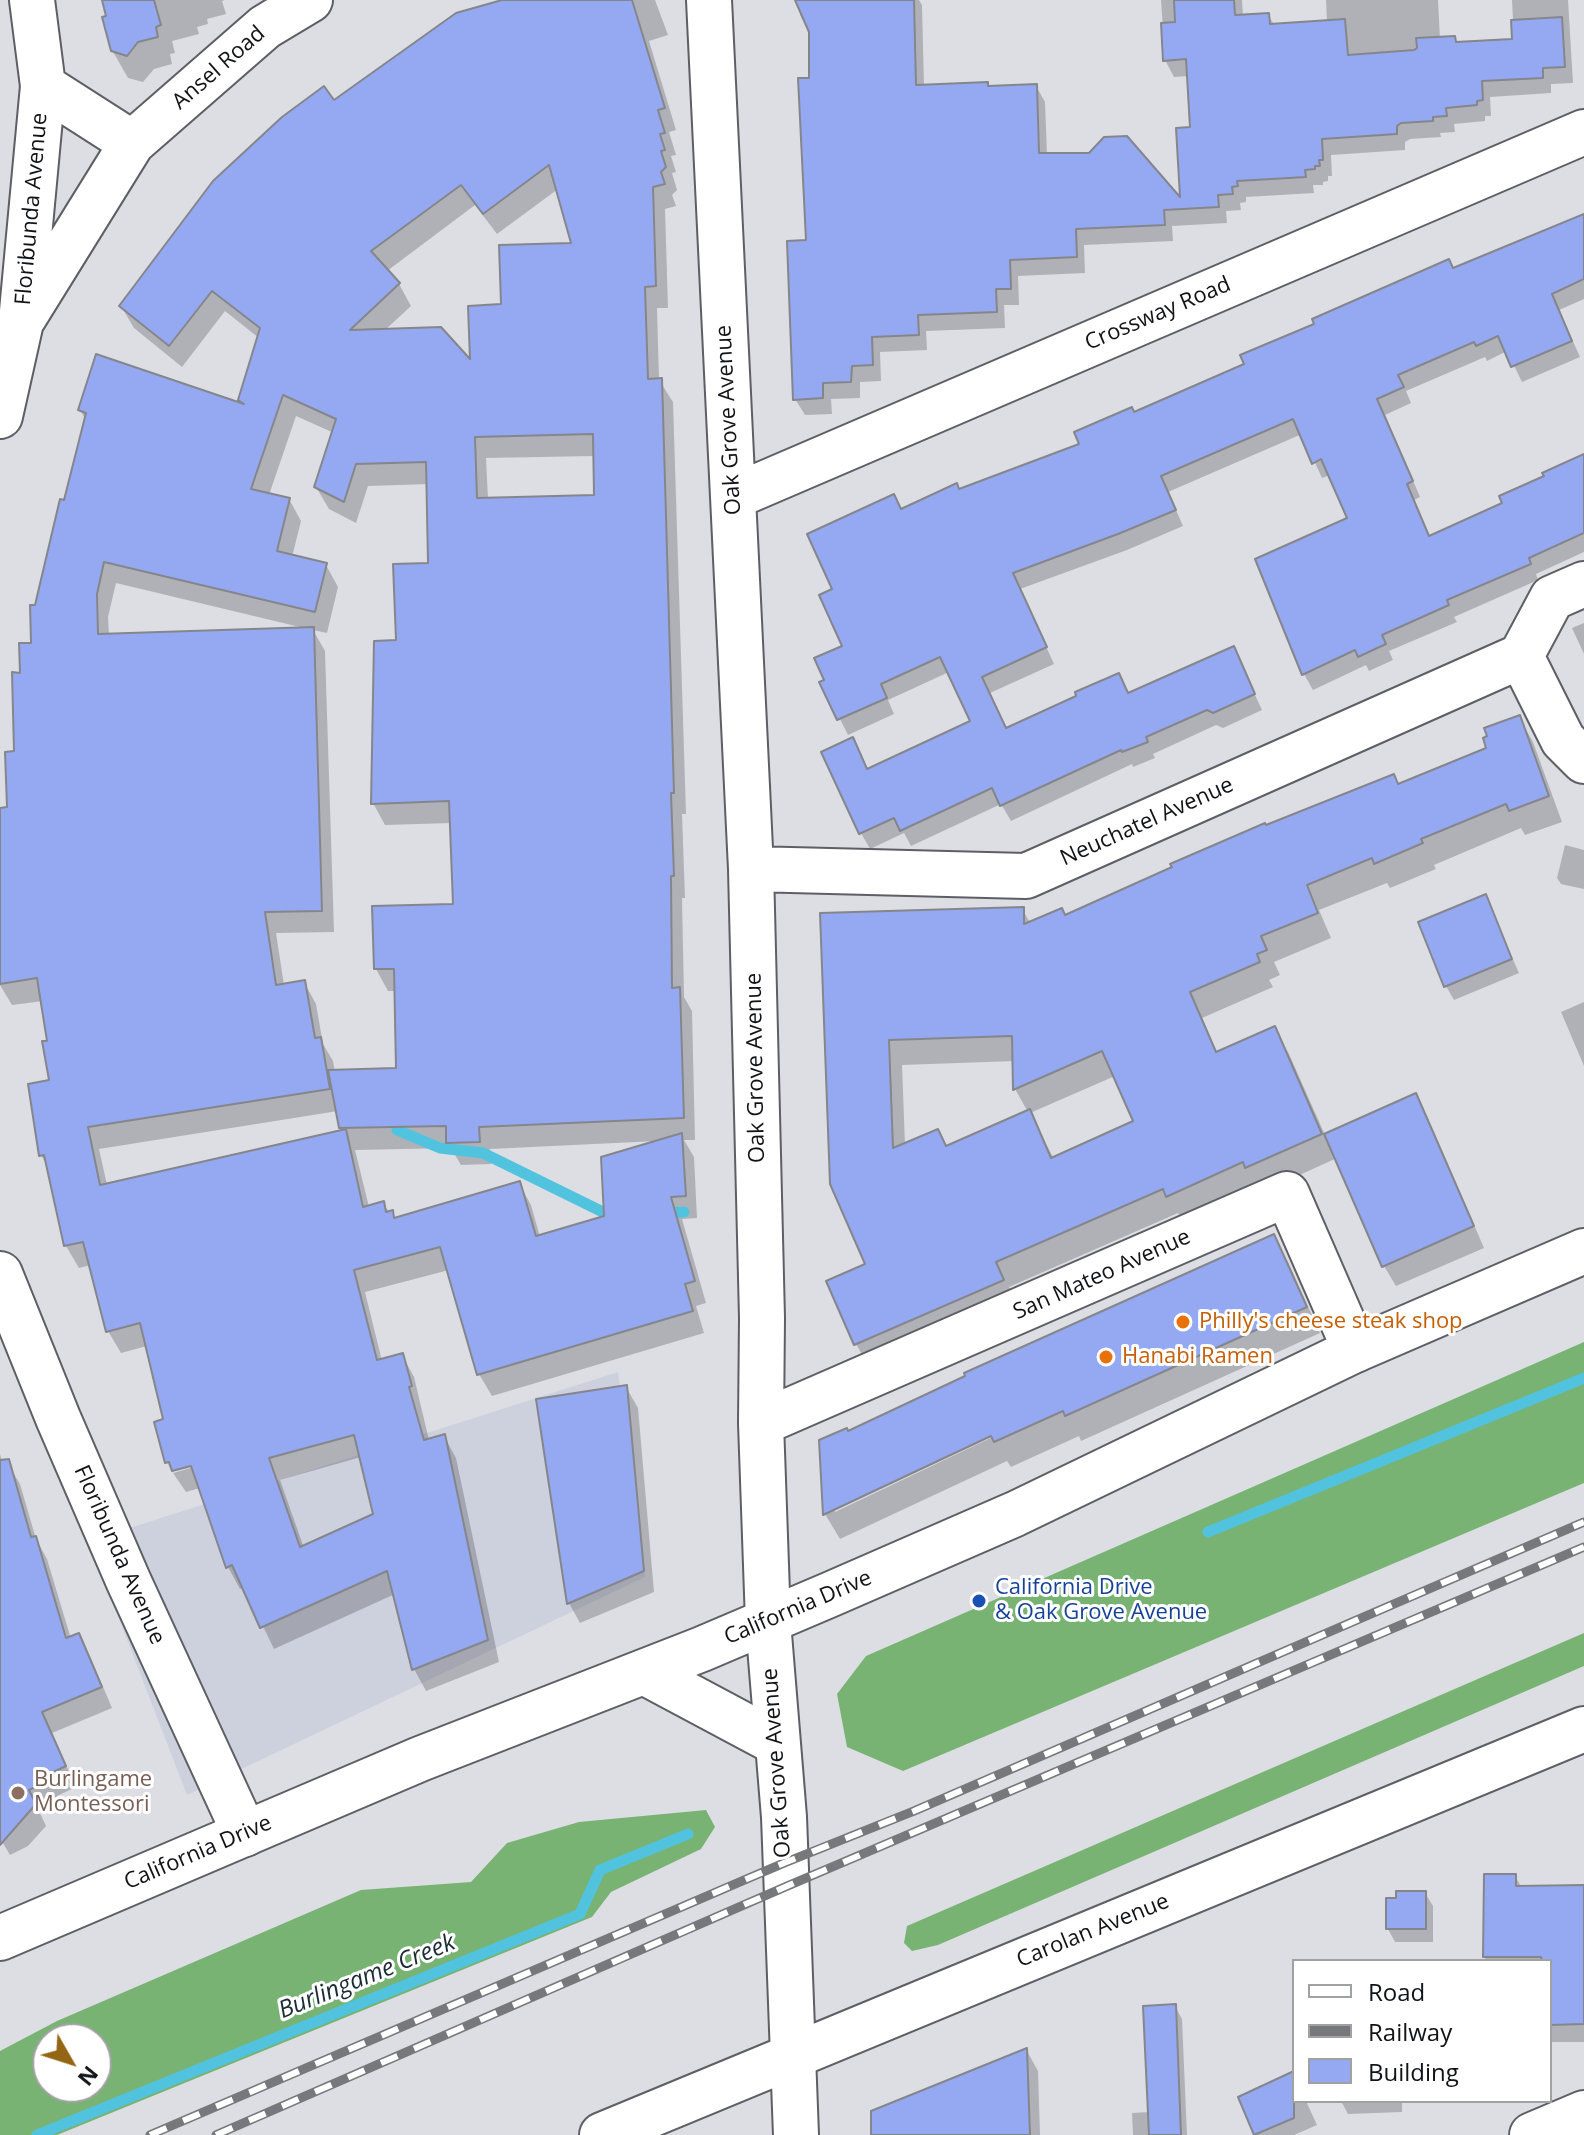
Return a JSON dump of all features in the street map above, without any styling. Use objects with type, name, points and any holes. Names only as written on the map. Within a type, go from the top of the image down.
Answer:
[{"type":"street","name":"Floribunda Avenue","points":[[0,416],[21,322],[43,86],[32,0]]},
{"type":"street","name":"Ansel Road","points":[[21,322],[132,143],[265,27],[310,0]]},
{"type":"street","name":"Oak Grove Avenue","points":[[709,0],[751,869],[762,1318],[761,1423],[768,1622],[784,1817],[796,2135]]},
{"type":"street","points":[[43,86],[132,143]]},
{"type":"street","name":"Crossway Road","points":[[733,497],[1584,132]]},
{"type":"street","points":[[1584,584],[1552,598],[1521,656],[1563,740],[1584,761]]},
{"type":"street","name":"Neuchatel Avenue","points":[[751,869],[1026,876],[1521,656]]},
{"type":"street","name":"San Mateo Avenue","points":[[761,1423],[1287,1194],[1355,1350]]},
{"type":"street","name":"California Drive","points":[[0,1938],[420,1759],[768,1622],[1015,1514],[1355,1350],[1584,1251]]},
{"type":"street","name":"Floribunda Avenue","points":[[0,1274],[128,1580],[245,1834]]},
{"type":"street","points":[[644,1672],[777,1743]]},
{"type":"street","name":"Carolan Avenue","points":[[602,2135],[1584,1729]]},
{"type":"street","points":[[1532,2135],[1584,2113]]},
{"type":"shaded area","points":[[618,1372],[645,1577],[187,1795],[89,1541]]},
{"type":"green space","points":[[1584,1342],[1584,1483],[903,1771],[847,1747],[837,1694],[866,1656]]},
{"type":"green space","points":[[1584,1633],[1584,1666],[938,1945],[912,1951],[904,1943],[907,1926]]},
{"type":"green space","points":[[706,1810],[715,1827],[701,1849],[611,1892],[592,1917],[57,2135],[0,2135],[0,2051],[32,2034],[32,2103],[112,2103],[112,2023],[53,2023],[361,1890],[471,1882],[507,1843],[579,1822]]},
{"type":"building","points":[[102,0],[154,0],[161,25],[156,27],[158,37],[138,42],[127,56],[111,51],[102,17],[106,16]]},
{"type":"building","points":[[502,0],[632,0],[665,108],[658,110],[665,133],[660,134],[665,150],[661,151],[666,167],[661,172],[665,184],[653,187],[656,286],[645,287],[648,379],[662,378],[674,793],[671,793],[674,876],[671,876],[672,988],[680,987],[684,1118],[479,1127],[480,1142],[446,1143],[446,1126],[339,1128],[328,1070],[396,1068],[394,969],[374,969],[372,906],[453,904],[449,801],[371,804],[374,641],[396,640],[393,564],[428,563],[426,462],[356,464],[344,502],[314,487],[336,419],[283,395],[251,489],[290,498],[277,551],[327,563],[315,612],[104,562],[97,594],[98,634],[314,627],[322,911],[265,912],[276,985],[305,980],[315,1038],[321,1037],[330,1089],[88,1127],[100,1185],[346,1129],[363,1207],[384,1201],[386,1212],[393,1210],[394,1218],[520,1181],[536,1236],[604,1216],[601,1157],[682,1133],[686,1196],[671,1197],[695,1281],[685,1284],[693,1311],[477,1375],[440,1247],[354,1270],[377,1360],[403,1353],[424,1440],[445,1434],[488,1640],[412,1670],[387,1571],[260,1628],[232,1565],[226,1568],[191,1466],[172,1471],[169,1462],[165,1463],[154,1422],[163,1419],[140,1323],[106,1332],[83,1242],[64,1246],[44,1155],[39,1156],[28,1084],[49,1080],[42,1041],[47,1041],[37,978],[0,984],[0,808],[7,807],[5,752],[14,751],[12,672],[20,673],[19,643],[31,643],[30,605],[35,605],[60,499],[64,500],[86,413],[78,410],[96,354],[244,404],[238,400],[260,328],[212,291],[169,346],[119,306],[213,181],[282,117],[324,86],[334,100],[456,13]],"holes":[[[549,165],[571,243],[499,245],[501,304],[468,306],[470,359],[441,327],[350,330],[400,283],[371,251],[461,185],[483,214]],[[593,434],[594,495],[477,498],[475,437]],[[354,1435],[373,1514],[300,1547],[269,1458]]]},
{"type":"building","points":[[795,0],[914,0],[916,85],[988,82],[988,86],[1037,84],[1039,153],[1089,153],[1104,137],[1127,136],[1180,197],[1176,128],[1190,127],[1186,59],[1163,61],[1161,23],[1175,22],[1174,0],[1234,0],[1235,15],[1269,13],[1270,24],[1345,19],[1348,55],[1414,50],[1417,48],[1416,38],[1455,36],[1456,42],[1512,39],[1511,20],[1562,17],[1565,67],[1543,68],[1543,78],[1482,81],[1483,100],[1477,101],[1477,105],[1446,108],[1447,116],[1433,117],[1433,121],[1401,123],[1397,126],[1397,134],[1322,139],[1323,160],[1319,160],[1320,166],[1315,166],[1315,169],[1305,170],[1306,177],[1237,181],[1238,186],[1232,187],[1233,194],[1218,195],[1219,207],[1164,210],[1165,225],[1076,229],[1077,257],[1010,260],[1011,289],[996,289],[997,312],[918,315],[919,335],[872,337],[873,365],[852,366],[851,382],[823,383],[823,398],[793,400],[787,241],[806,240],[798,78],[809,78],[809,32]]},
{"type":"building","points":[[1584,214],[1584,279],[1552,294],[1572,341],[1511,367],[1498,336],[1476,346],[1474,342],[1398,375],[1404,387],[1377,399],[1413,481],[1407,484],[1429,536],[1502,503],[1499,496],[1584,454],[1584,533],[1529,558],[1531,564],[1447,600],[1449,605],[1382,635],[1386,644],[1358,657],[1355,650],[1302,675],[1255,559],[1347,518],[1321,459],[1312,464],[1293,419],[1161,476],[1176,510],[1013,573],[1047,647],[982,677],[1006,728],[1119,673],[1128,693],[1234,646],[1255,694],[1213,713],[1207,710],[1146,737],[1148,742],[1121,750],[1000,806],[992,788],[900,831],[894,818],[859,834],[821,752],[853,737],[867,769],[970,721],[940,657],[881,684],[887,698],[837,720],[819,682],[824,680],[814,658],[842,646],[819,595],[832,589],[807,534],[894,494],[901,509],[957,483],[959,489],[1079,444],[1074,432],[1132,407],[1134,412],[1244,364],[1240,355],[1314,324],[1312,319],[1449,259],[1453,268]]},
{"type":"building","points":[[1520,715],[1549,796],[1509,811],[1506,804],[1421,839],[1423,843],[1374,864],[1372,858],[1307,885],[1318,913],[1261,936],[1267,950],[1257,954],[1260,962],[1190,992],[1216,1052],[1275,1026],[1322,1134],[1245,1168],[1243,1162],[1166,1197],[1163,1189],[996,1262],[1004,1280],[854,1345],[826,1281],[865,1264],[830,1184],[820,913],[1024,907],[1024,924],[1062,908],[1065,915],[1172,867],[1170,864],[1265,823],[1394,774],[1398,784],[1486,748],[1484,728]],"holes":[[[1012,1036],[1013,1090],[1102,1051],[1133,1121],[1051,1158],[1030,1109],[946,1146],[938,1129],[893,1148],[889,1040]]]},
{"type":"building","points":[[1486,894],[1512,959],[1444,987],[1418,922]]},
{"type":"building","points":[[1416,1093],[1474,1226],[1382,1267],[1324,1134]]},
{"type":"building","points":[[1274,1234],[1307,1307],[1065,1416],[1063,1411],[994,1442],[991,1436],[823,1515],[819,1440],[847,1428],[848,1431],[965,1376],[964,1373]]},
{"type":"building","points":[[627,1385],[644,1571],[567,1604],[536,1399]]},
{"type":"building","points":[[9,1459],[31,1537],[36,1536],[66,1638],[79,1633],[102,1687],[42,1712],[66,1766],[47,1775],[49,1781],[29,1790],[36,1804],[0,1845],[0,1460]]},
{"type":"building","points":[[1484,1874],[1516,1874],[1516,1886],[1584,1885],[1584,2024],[1552,2025],[1552,1959],[1483,1957]]},
{"type":"building","points":[[1396,1891],[1426,1891],[1426,1929],[1386,1929],[1386,1898],[1396,1898]]},
{"type":"building","points":[[1176,2004],[1181,2135],[1149,2135],[1143,2006]]},
{"type":"building","points":[[1027,2048],[1030,2135],[871,2135],[871,2111]]},
{"type":"building","points":[[1292,2072],[1294,2118],[1254,2135],[1238,2097]]},
{"type":"waterway","points":[[397,1130],[440,1148],[483,1153],[617,1217]]},
{"type":"waterway","points":[[662,1213],[684,1212]]},
{"type":"waterway","points":[[1208,1532],[1584,1378]]},
{"type":"waterway","name":"Burlingame Creek","points":[[37,2135],[580,1914],[600,1870],[688,1834]]},
{"type":"railway","points":[[150,2135],[1584,1522]]},
{"type":"railway","points":[[216,2135],[785,1887],[1584,1547]]},
{"type":"place","name":"Philly's cheese steak shop","points":[[1183,1322]]},
{"type":"place","name":"Hanabi Ramen","points":[[1106,1357]]},
{"type":"place","name":"California Drive & Oak Grove Avenue","points":[[979,1601]]},
{"type":"place","name":"Burlingame Montessori","points":[[18,1793]]}]
